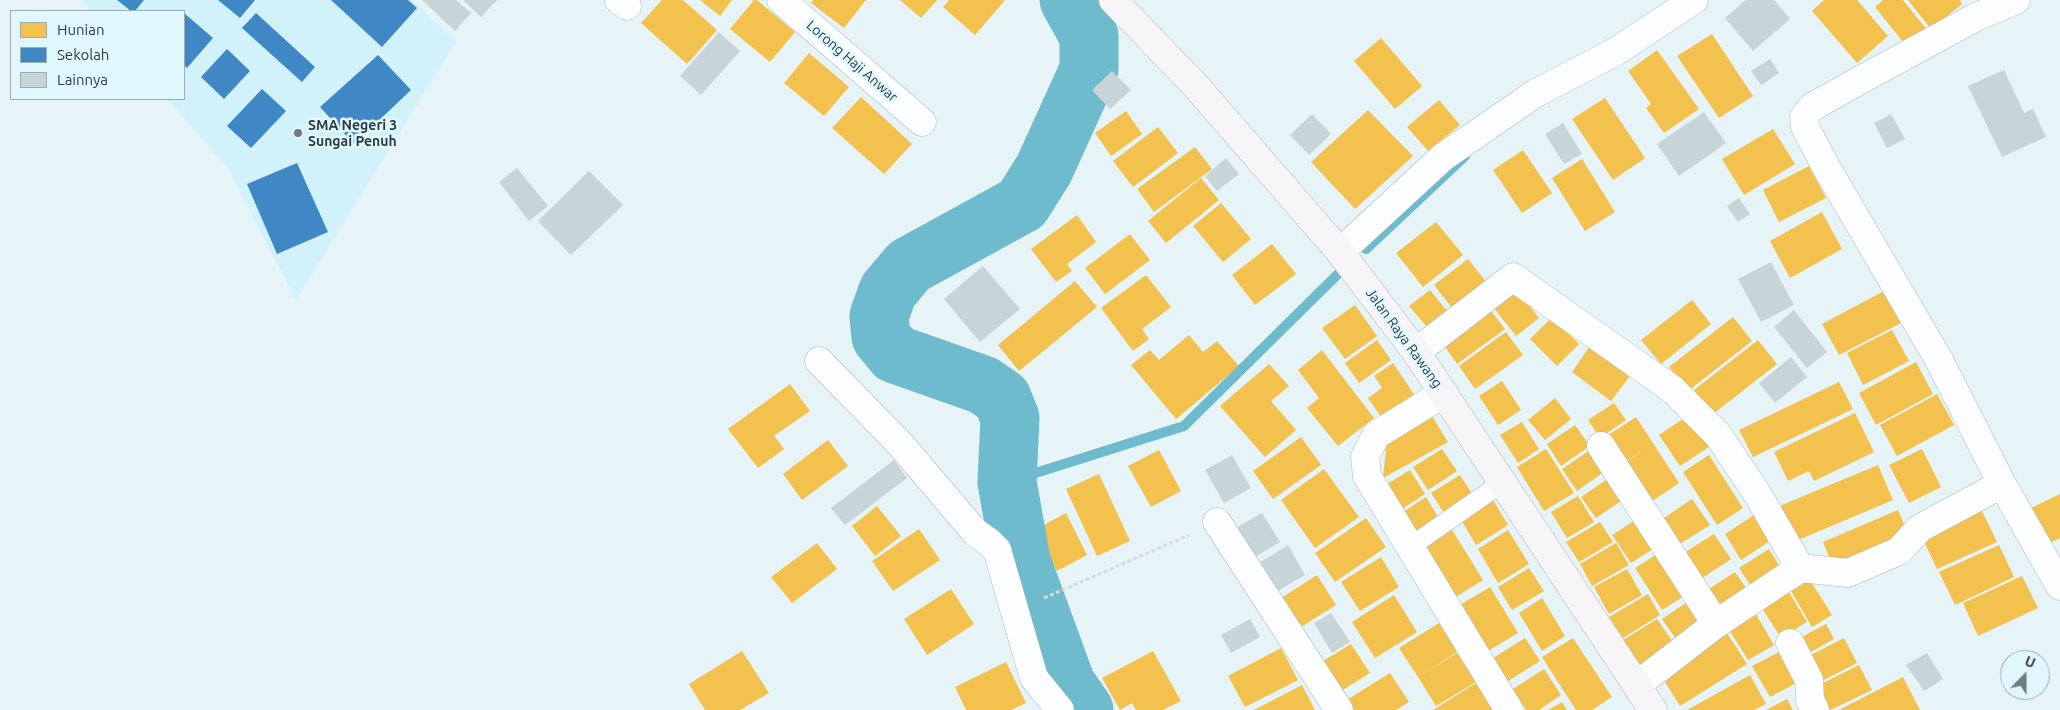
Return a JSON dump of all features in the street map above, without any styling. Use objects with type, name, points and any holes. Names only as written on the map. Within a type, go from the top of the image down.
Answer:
[{"type":"main road","name":"Jalan Raya Rawang","points":[[1113,0],[1194,85],[1340,252],[1416,352],[1652,710]]},
{"type":"street","name":"Lorong Haji Anwar","points":[[781,0],[922,122]]},
{"type":"street","points":[[1340,252],[1443,157],[1536,93],[1615,52],[1694,0]]},
{"type":"street","points":[[2016,0],[1976,17],[1855,83],[1812,107],[1804,117],[1805,128],[1826,167],[1939,360],[2002,484],[2060,586]]},
{"type":"street","points":[[1416,352],[1513,278],[1672,389],[1718,435],[1758,495],[1800,568]]},
{"type":"street","points":[[819,361],[901,445],[975,532],[989,542],[996,550],[1034,678],[1060,710]]},
{"type":"street","points":[[1444,393],[1376,435],[1365,457],[1367,476],[1509,710]]},
{"type":"street","points":[[1601,446],[1716,624]]},
{"type":"street","points":[[1637,685],[1716,624],[1800,568],[1848,574],[1899,551],[1920,528],[2002,484]]},
{"type":"street","points":[[1217,522],[1339,710]]},
{"type":"street","points":[[1790,643],[1809,680],[1810,700],[1815,710]]},
{"type":"lane","points":[[1410,547],[1503,482]]},
{"type":"path","points":[[1047,597],[1217,522]]},
{"type":"shaded area","name":"SMA Negeri 3 Sungai Penuh","points":[[81,0],[413,0],[456,42],[296,300],[228,168],[168,100],[185,100],[185,10],[89,10]]},
{"type":"building: Hunian","points":[[662,0],[683,0],[717,30],[687,64],[641,23]]},
{"type":"building: Hunian","points":[[700,0],[732,0],[720,16]]},
{"type":"building: Hunian","points":[[754,0],[757,0],[795,32],[770,62],[730,29]]},
{"type":"building: Hunian","points":[[813,0],[866,0],[844,28],[811,3]]},
{"type":"building: Hunian","points":[[900,0],[937,0],[921,18]]},
{"type":"building: Hunian","points":[[949,0],[1005,0],[975,35],[943,7]]},
{"type":"building: Hunian","points":[[1824,0],[1857,0],[1888,36],[1857,63],[1812,11]]},
{"type":"building: Hunian","points":[[1883,0],[1903,0],[1927,30],[1907,47],[1875,7]]},
{"type":"building: Hunian","points":[[1908,0],[1960,0],[1962,4],[1931,29]]},
{"type":"building: Hunian","points":[[1712,34],[1753,96],[1719,118],[1677,56]]},
{"type":"building: Hunian","points":[[1381,38],[1422,86],[1395,109],[1354,61]]},
{"type":"building: Hunian","points":[[1657,50],[1699,109],[1664,133],[1646,108],[1651,104],[1628,71]]},
{"type":"building: Hunian","points":[[809,53],[849,87],[824,116],[784,83]]},
{"type":"building: Hunian","points":[[861,97],[912,144],[884,174],[832,128]]},
{"type":"building: Hunian","points":[[1605,98],[1645,158],[1613,180],[1572,119]]},
{"type":"building: Hunian","points":[[1439,100],[1460,125],[1428,151],[1407,127]]},
{"type":"building: Hunian","points":[[1368,110],[1413,156],[1355,209],[1311,162]]},
{"type":"building: Hunian","points":[[1126,111],[1142,134],[1111,156],[1095,133]]},
{"type":"building: Hunian","points":[[1158,127],[1178,153],[1133,187],[1113,161]]},
{"type":"building: Hunian","points":[[1773,129],[1795,164],[1744,195],[1722,159]]},
{"type":"building: Hunian","points":[[1195,147],[1212,169],[1154,212],[1137,189]]},
{"type":"building: Hunian","points":[[1523,150],[1552,193],[1522,213],[1493,170]]},
{"type":"building: Hunian","points":[[1582,159],[1615,212],[1585,231],[1552,178]]},
{"type":"building: Hunian","points":[[1809,166],[1826,198],[1779,222],[1763,190]]},
{"type":"building: Hunian","points":[[1201,178],[1219,200],[1166,243],[1148,221]]},
{"type":"building: Hunian","points":[[1221,203],[1251,239],[1223,262],[1193,226]]},
{"type":"building: Hunian","points":[[1822,212],[1842,249],[1790,278],[1770,241]]},
{"type":"building: Hunian","points":[[1077,215],[1096,242],[1067,264],[1072,271],[1056,282],[1031,249]]},
{"type":"building: Hunian","points":[[1436,222],[1463,255],[1423,287],[1396,253]]},
{"type":"building: Hunian","points":[[1130,234],[1150,260],[1105,294],[1085,268]]},
{"type":"building: Hunian","points":[[1272,244],[1296,274],[1255,305],[1232,275]]},
{"type":"building: Hunian","points":[[1468,259],[1490,287],[1456,313],[1434,285]]},
{"type":"building: Hunian","points":[[1146,275],[1171,307],[1142,329],[1149,339],[1133,351],[1101,308]]},
{"type":"building: Hunian","points":[[1075,281],[1097,307],[1019,371],[998,345]]},
{"type":"building: Hunian","points":[[1430,290],[1447,311],[1427,327],[1409,306]]},
{"type":"building: Hunian","points":[[1517,290],[1539,318],[1516,336],[1494,308]]},
{"type":"building: Hunian","points":[[1884,291],[1901,323],[1839,355],[1822,324]]},
{"type":"building: Hunian","points":[[1692,300],[1711,324],[1661,364],[1641,340]]},
{"type":"building: Hunian","points":[[1355,305],[1377,336],[1345,359],[1322,328]]},
{"type":"building: Hunian","points":[[1487,306],[1505,329],[1457,364],[1440,340]]},
{"type":"building: Hunian","points":[[1552,317],[1579,344],[1557,366],[1530,339]]},
{"type":"building: Hunian","points":[[1733,317],[1752,341],[1688,391],[1669,367]]},
{"type":"building: Hunian","points":[[1892,330],[1909,361],[1863,385],[1847,353]]},
{"type":"building: Hunian","points":[[1506,332],[1523,355],[1475,389],[1459,366]]},
{"type":"building: Hunian","points":[[1189,335],[1203,352],[1217,341],[1239,366],[1176,419],[1131,365],[1150,350],[1159,360]]},
{"type":"building: Hunian","points":[[1377,340],[1391,360],[1359,383],[1345,363]]},
{"type":"building: Hunian","points":[[1758,340],[1777,364],[1713,414],[1694,390]]},
{"type":"building: Hunian","points":[[1590,346],[1630,376],[1611,401],[1572,372]]},
{"type":"building: Hunian","points":[[1322,350],[1374,418],[1338,446],[1307,408],[1319,398],[1298,370]]},
{"type":"building: Hunian","points":[[1916,362],[1933,394],[1876,425],[1859,393]]},
{"type":"building: Hunian","points":[[1393,363],[1418,400],[1385,423],[1368,398],[1382,388],[1374,376]]},
{"type":"building: Hunian","points":[[1269,364],[1289,386],[1271,401],[1296,430],[1265,457],[1220,406]]},
{"type":"building: Hunian","points":[[1502,381],[1521,410],[1498,425],[1479,396]]},
{"type":"building: Hunian","points":[[1839,382],[1853,409],[1753,457],[1739,430]]},
{"type":"building: Hunian","points":[[790,384],[810,411],[774,436],[784,449],[758,468],[728,429]]},
{"type":"building: Hunian","points":[[1937,394],[1954,425],[1897,456],[1880,425]]},
{"type":"building: Hunian","points":[[1555,398],[1571,419],[1545,440],[1528,420]]},
{"type":"building: Hunian","points":[[1614,403],[1626,420],[1600,438],[1588,420]]},
{"type":"building: Hunian","points":[[1430,413],[1448,442],[1383,478],[1387,439]]},
{"type":"building: Hunian","points":[[1855,413],[1874,452],[1814,481],[1809,471],[1788,481],[1774,452]]},
{"type":"building: Hunian","points":[[1690,414],[1712,445],[1680,466],[1659,435]]},
{"type":"building: Hunian","points":[[1636,417],[1679,483],[1645,506],[1619,467],[1647,448],[1619,466],[1602,439]]},
{"type":"building: Hunian","points":[[1522,422],[1539,449],[1518,463],[1500,435]]},
{"type":"building: Hunian","points":[[1575,425],[1590,446],[1561,466],[1547,444]]},
{"type":"building: Hunian","points":[[1301,437],[1321,465],[1273,499],[1253,471]]},
{"type":"building: Hunian","points":[[828,440],[848,466],[802,500],[783,474]]},
{"type":"building: Hunian","points":[[1442,449],[1457,471],[1428,490],[1413,467]]},
{"type":"building: Hunian","points":[[1546,449],[1574,493],[1544,511],[1517,467]]},
{"type":"building: Hunian","points":[[1922,449],[1941,487],[1909,503],[1889,465]]},
{"type":"building: Hunian","points":[[1159,450],[1181,491],[1151,507],[1128,466]]},
{"type":"building: Hunian","points":[[1590,450],[1605,471],[1577,491],[1562,469]]},
{"type":"building: Hunian","points":[[1709,455],[1743,508],[1717,525],[1683,472]]},
{"type":"building: Hunian","points":[[1878,465],[1893,500],[1791,543],[1777,507]]},
{"type":"building: Hunian","points":[[1324,469],[1359,517],[1315,548],[1281,500]]},
{"type":"building: Hunian","points":[[1410,470],[1425,494],[1402,509],[1387,484]]},
{"type":"building: Hunian","points":[[1099,474],[1130,541],[1097,556],[1066,489]]},
{"type":"building: Hunian","points":[[1460,475],[1475,498],[1446,516],[1431,493]]},
{"type":"building: Hunian","points":[[1609,478],[1624,499],[1596,518],[1581,497]]},
{"type":"building: Hunian","points":[[2060,494],[2060,538],[2048,544],[2031,508]]},
{"type":"building: Hunian","points":[[1578,496],[1594,522],[1567,538],[1551,512]]},
{"type":"building: Hunian","points":[[1426,497],[1441,522],[1418,536],[1403,512]]},
{"type":"building: Hunian","points":[[1492,498],[1508,525],[1476,545],[1460,518]]},
{"type":"building: Hunian","points":[[1692,499],[1710,525],[1675,547],[1658,522]]},
{"type":"building: Hunian","points":[[877,506],[901,536],[875,556],[852,526]]},
{"type":"building: Hunian","points":[[1981,509],[1997,542],[1937,569],[1922,537]]},
{"type":"building: Hunian","points":[[1898,510],[1910,538],[1835,571],[1823,542]]},
{"type":"building: Hunian","points":[[1066,513],[1087,555],[1057,571],[1035,530]]},
{"type":"building: Hunian","points":[[1754,515],[1770,541],[1741,560],[1725,534]]},
{"type":"building: Hunian","points":[[1366,518],[1386,547],[1335,582],[1315,553]]},
{"type":"building: Hunian","points":[[1634,521],[1653,549],[1631,563],[1612,535]]},
{"type":"building: Hunian","points":[[1600,522],[1613,542],[1579,562],[1566,542]]},
{"type":"building: Hunian","points":[[919,529],[940,560],[893,591],[872,561]]},
{"type":"building: Hunian","points":[[1452,530],[1483,580],[1451,600],[1420,549]]},
{"type":"building: Hunian","points":[[1508,530],[1529,564],[1498,583],[1478,549]]},
{"type":"building: Hunian","points":[[1714,534],[1731,559],[1696,582],[1679,556]]},
{"type":"building: Hunian","points":[[817,543],[837,569],[792,603],[771,577]]},
{"type":"building: Hunian","points":[[1616,543],[1629,565],[1592,586],[1580,564]]},
{"type":"building: Hunian","points":[[1999,545],[2014,577],[1955,605],[1939,572]]},
{"type":"building: Hunian","points":[[1769,549],[1785,575],[1756,594],[1739,568]]},
{"type":"building: Hunian","points":[[1657,554],[1684,596],[1662,610],[1635,568]]},
{"type":"building: Hunian","points":[[1381,557],[1399,587],[1360,611],[1341,582]]},
{"type":"building: Hunian","points":[[1529,568],[1544,591],[1512,610],[1498,587]]},
{"type":"building: Hunian","points":[[1627,569],[1642,595],[1609,614],[1594,587]]},
{"type":"building: Hunian","points":[[1735,572],[1753,598],[1718,620],[1701,594]]},
{"type":"building: Hunian","points":[[1317,575],[1336,605],[1296,630],[1278,600]]},
{"type":"building: Hunian","points":[[2022,576],[2038,608],[1978,636],[1963,603]]},
{"type":"building: Hunian","points":[[1810,580],[1832,615],[1812,627],[1791,591]]},
{"type":"building: Hunian","points":[[1490,587],[1518,633],[1486,652],[1458,606]]},
{"type":"building: Hunian","points":[[951,589],[974,624],[927,655],[904,619]]},
{"type":"building: Hunian","points":[[1787,589],[1807,622],[1781,638],[1760,605]]},
{"type":"building: Hunian","points":[[1648,594],[1660,615],[1623,638],[1609,617]]},
{"type":"building: Hunian","points":[[1394,595],[1417,632],[1375,658],[1352,622]]},
{"type":"building: Hunian","points":[[1542,598],[1565,636],[1542,651],[1519,613]]},
{"type":"building: Hunian","points":[[1690,600],[1707,626],[1680,645],[1662,619]]},
{"type":"building: Hunian","points":[[1754,611],[1774,645],[1748,660],[1728,628]]},
{"type":"building: Hunian","points":[[1657,619],[1677,648],[1643,670],[1623,640]]},
{"type":"building: Hunian","points":[[1439,623],[1457,652],[1418,677],[1399,648]]},
{"type":"building: Hunian","points":[[1826,624],[1834,639],[1807,654],[1798,639]]},
{"type":"building: Hunian","points":[[1727,633],[1747,664],[1680,706],[1660,674]]},
{"type":"building: Hunian","points":[[1525,638],[1540,661],[1508,681],[1493,658]]},
{"type":"building: Hunian","points":[[1573,638],[1612,697],[1592,710],[1576,710],[1542,657]]},
{"type":"building: Hunian","points":[[1844,638],[1857,663],[1820,682],[1807,657]]},
{"type":"building: Hunian","points":[[1351,644],[1370,673],[1336,694],[1318,664]]},
{"type":"building: Hunian","points":[[1281,648],[1298,680],[1245,707],[1228,676]]},
{"type":"building: Hunian","points":[[1785,649],[1802,680],[1770,697],[1752,666]]},
{"type":"building: Hunian","points":[[742,651],[769,693],[740,710],[705,710],[689,684]]},
{"type":"building: Hunian","points":[[1153,651],[1181,701],[1163,710],[1136,710],[1132,703],[1120,710],[1102,678]]},
{"type":"building: Hunian","points":[[1457,653],[1476,682],[1436,706],[1418,677]]},
{"type":"building: Hunian","points":[[1006,662],[1026,703],[1011,710],[966,710],[955,687]]},
{"type":"building: Hunian","points":[[1859,665],[1872,690],[1830,710],[1817,686]]},
{"type":"building: Hunian","points":[[1544,669],[1561,695],[1539,710],[1526,710],[1513,689]]},
{"type":"building: Hunian","points":[[1390,673],[1409,702],[1396,710],[1350,710],[1345,701]]},
{"type":"building: Hunian","points":[[1750,675],[1766,704],[1754,710],[1687,710]]},
{"type":"building: Hunian","points":[[1903,677],[1920,710],[1839,710]]},
{"type":"building: Hunian","points":[[1476,683],[1493,710],[1433,710]]},
{"type":"building: Hunian","points":[[1302,685],[1315,710],[1254,710]]},
{"type":"building: Hunian","points":[[1787,699],[1793,710],[1766,710]]},
{"type":"building: Hunian","points":[[1562,702],[1567,710],[1548,710]]},
{"type":"building: Sekolah","points":[[117,0],[144,0],[136,10],[130,10]]},
{"type":"building: Sekolah","points":[[218,0],[255,0],[240,18]]},
{"type":"building: Sekolah","points":[[331,0],[408,0],[417,8],[382,47]]},
{"type":"building: Sekolah","points":[[256,13],[315,67],[302,82],[242,28]]},
{"type":"building: Sekolah","points":[[185,14],[213,38],[187,68],[185,66]]},
{"type":"building: Sekolah","points":[[227,49],[250,71],[224,99],[201,77]]},
{"type":"building: Sekolah","points":[[378,55],[411,90],[354,144],[320,107]]},
{"type":"building: Sekolah","points":[[262,89],[286,111],[251,148],[227,126]]},
{"type":"building: Sekolah","points":[[297,163],[328,232],[277,254],[247,184]]},
{"type":"building: Lainnya","points":[[422,0],[456,0],[471,13],[455,31]]},
{"type":"building: Lainnya","points":[[463,0],[497,0],[481,17]]},
{"type":"building: Lainnya","points":[[1746,0],[1774,0],[1790,19],[1753,51],[1725,18]]},
{"type":"building: Lainnya","points":[[719,32],[740,51],[701,95],[680,76]]},
{"type":"building: Lainnya","points":[[1770,59],[1779,73],[1761,85],[1751,71]]},
{"type":"building: Lainnya","points":[[2004,70],[2024,113],[2033,109],[2046,137],[2002,157],[1968,86]]},
{"type":"building: Lainnya","points":[[1112,71],[1131,90],[1110,109],[1092,90]]},
{"type":"building: Lainnya","points":[[1704,112],[1726,143],[1679,176],[1657,144]]},
{"type":"building: Lainnya","points":[[1312,114],[1331,134],[1309,155],[1290,135]]},
{"type":"building: Lainnya","points":[[1891,114],[1905,139],[1887,148],[1874,123]]},
{"type":"building: Lainnya","points":[[1563,123],[1582,154],[1564,164],[1545,134]]},
{"type":"building: Lainnya","points":[[1226,158],[1239,174],[1217,191],[1205,176]]},
{"type":"building: Lainnya","points":[[517,168],[548,206],[529,221],[499,182]]},
{"type":"building: Lainnya","points":[[589,171],[623,205],[571,255],[538,221]]},
{"type":"building: Lainnya","points":[[1739,198],[1750,214],[1738,222],[1727,206]]},
{"type":"building: Lainnya","points":[[1771,262],[1794,305],[1761,322],[1738,279]]},
{"type":"building: Lainnya","points":[[983,266],[1020,309],[980,342],[944,299]]},
{"type":"building: Lainnya","points":[[1794,310],[1827,352],[1807,368],[1774,327]]},
{"type":"building: Lainnya","points":[[1791,357],[1807,377],[1775,403],[1759,383]]},
{"type":"building: Lainnya","points":[[1232,455],[1251,488],[1224,503],[1205,470]]},
{"type":"building: Lainnya","points":[[894,460],[907,478],[845,525],[831,508]]},
{"type":"building: Lainnya","points":[[1262,513],[1280,542],[1247,562],[1229,532]]},
{"type":"building: Lainnya","points":[[1288,545],[1305,575],[1271,595],[1254,566]]},
{"type":"building: Lainnya","points":[[1331,613],[1350,642],[1332,653],[1314,623]]},
{"type":"building: Lainnya","points":[[1250,619],[1260,637],[1231,653],[1221,635]]},
{"type":"building: Lainnya","points":[[1927,653],[1943,679],[1924,691],[1906,665]]},
{"type":"waterway","points":[[1069,0],[1089,36],[1089,70],[1044,169],[1022,204],[909,266],[888,291],[879,316],[881,337],[895,354],[983,385],[1002,398],[1010,418],[1007,482],[1021,561],[1066,684],[1084,710]]},
{"type":"waterway","points":[[1366,249],[1465,156]]},
{"type":"waterway","points":[[1007,482],[1184,426],[1337,275]]},
{"type":"place","name":"SMA Negeri 3 Sungai Penuh","points":[[298,133]]}]
